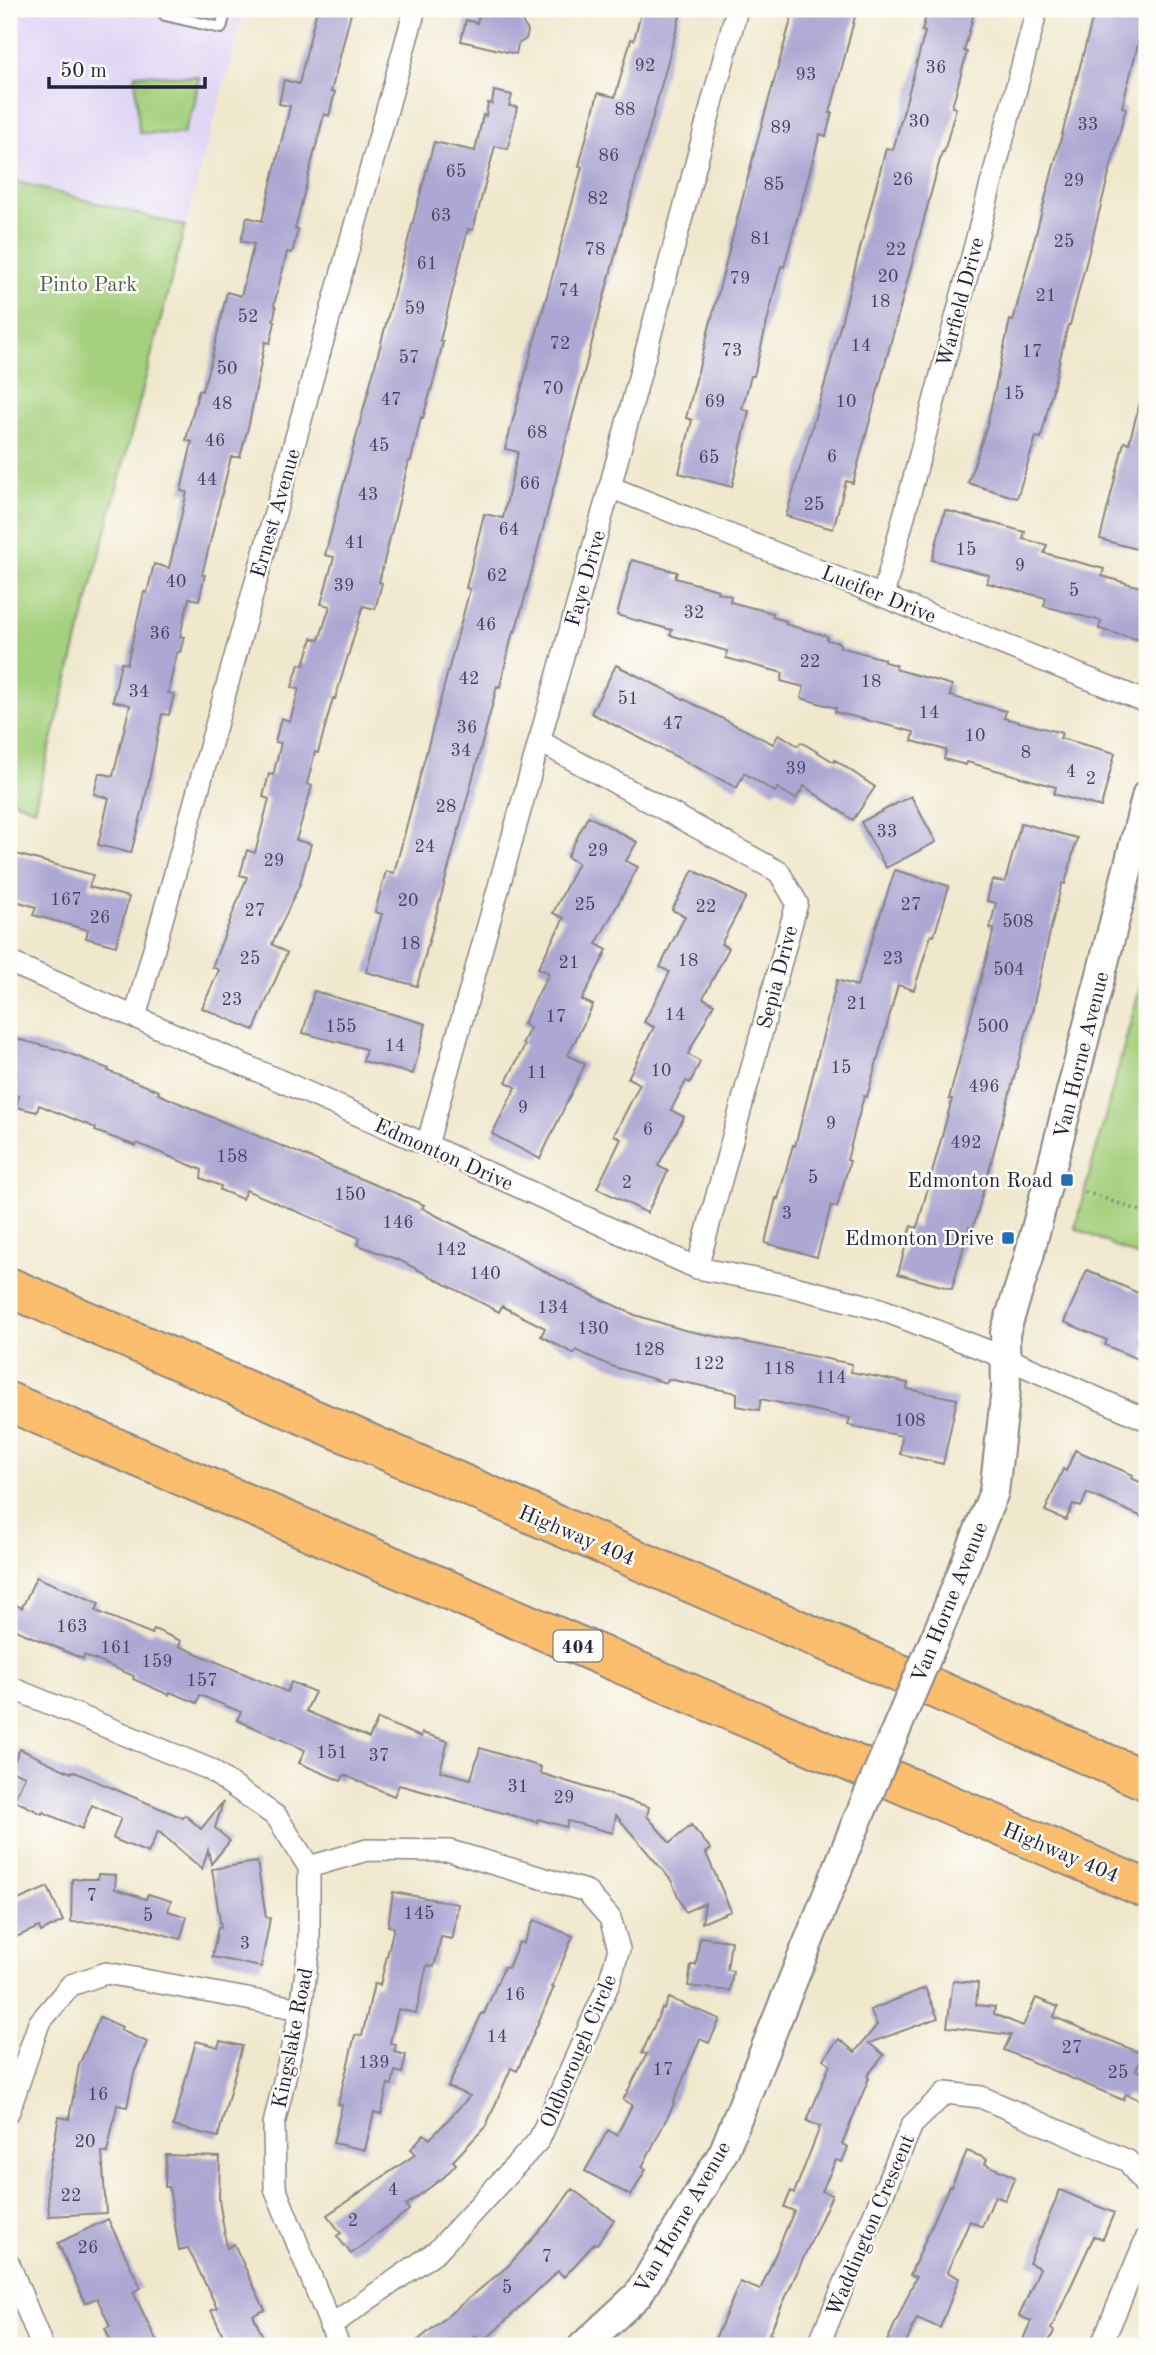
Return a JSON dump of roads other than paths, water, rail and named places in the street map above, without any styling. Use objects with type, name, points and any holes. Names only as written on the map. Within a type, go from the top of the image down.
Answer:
[{"type":"highway","name":"Highway 404","points":[[9,1287],[1147,1781]]},
{"type":"highway","name":"Highway 404","points":[[9,1402],[1147,1889]]},
{"type":"street","name":"Ernest Avenue","points":[[135,1017],[415,9]]},
{"type":"street","name":"Faye Drive","points":[[427,1145],[610,488],[737,9]]},
{"type":"street","name":"Warfield Drive","points":[[883,596],[1037,9]]},
{"type":"street","name":"Lucifer Drive","points":[[610,488],[1147,702]]},
{"type":"street","name":"Sepia Drive","points":[[540,741],[779,872],[797,903],[697,1268]]},
{"type":"street","name":"Van Horne Avenue","points":[[583,2346],[638,2295],[724,2151],[994,1492],[1006,1389],[1005,1333],[1028,1259],[1147,794]]},
{"type":"street","name":"Edmonton Drive","points":[[9,962],[427,1145],[697,1268],[786,1285],[880,1308],[1006,1358]]},
{"type":"street","points":[[1006,1358],[1147,1420]]},
{"type":"street","points":[[9,1687],[209,1769],[277,1817],[309,1867]]},
{"type":"street","name":"Oldborough Circle","points":[[309,1867],[367,1850],[450,1851],[586,1891],[610,1919],[619,1949],[609,1983],[540,2140],[437,2251],[330,2326]]},
{"type":"street","name":"Kingslake Road","points":[[309,1867],[309,1948],[301,2009],[274,2124],[275,2188],[339,2346]]},
{"type":"street","points":[[9,2111],[40,2023],[71,1985],[106,1973],[301,2009]]},
{"type":"street","name":"Waddington Crescent","points":[[818,2346],[912,2125],[945,2093],[981,2097],[1128,2161],[1147,2188]]},
{"type":"street","points":[[1101,2346],[1147,2237]]},
{"type":"street","points":[[9,2264],[42,2346]]},
{"type":"lane","points":[[167,9],[166,15],[221,28],[226,9]]},
{"type":"place","name":"Edmonton Road","points":[[1067,1180]]},
{"type":"place","name":"Edmonton Drive","points":[[1008,1238]]},
{"type":"park label","name":"Pinto Park","points":[[88,284]]}]
